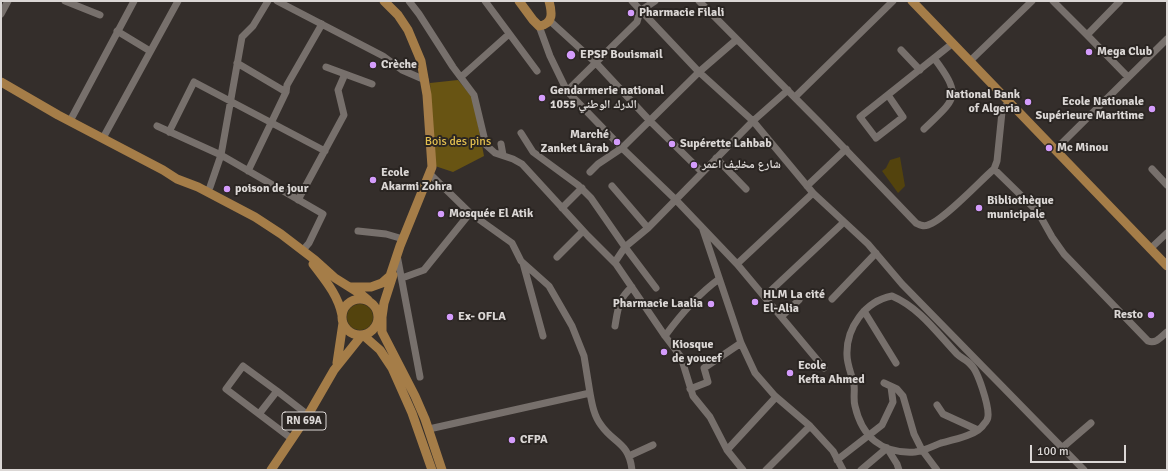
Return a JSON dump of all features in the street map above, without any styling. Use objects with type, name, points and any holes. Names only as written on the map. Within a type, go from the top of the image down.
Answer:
[{"type":"main road","points":[[303,251],[328,284],[340,307],[343,321],[349,331],[353,334],[363,335],[376,327],[378,317],[392,278],[397,254],[430,174],[432,163],[425,80],[421,61],[408,30],[398,15],[384,1]]},
{"type":"main road","points":[[519,1],[539,26],[550,21],[552,16],[549,1]]},
{"type":"main road","points":[[912,1],[1167,266]]},
{"type":"main road","points":[[1,82],[177,179],[207,192],[255,217],[281,234],[335,278],[376,307],[382,332],[415,396],[429,429],[442,470]]},
{"type":"main road","points":[[348,286],[358,288],[371,287],[382,283],[392,273],[395,264]]},
{"type":"main road","points":[[343,321],[342,312],[348,303],[362,298],[371,287]]},
{"type":"main road","points":[[382,332],[384,303]]},
{"type":"main road","name":"RN 69A","points":[[334,370],[338,357],[343,321]]},
{"type":"main road","points":[[363,335],[380,350],[392,368],[412,412],[432,470]]},
{"type":"main road","name":"RN 69A","points":[[271,470],[308,415],[334,370],[363,335]]},
{"type":"street","points":[[1,14],[8,1]]},
{"type":"street","points":[[65,1],[100,16]]},
{"type":"street","points":[[81,8],[85,1]]},
{"type":"street","points":[[70,121],[134,1]]},
{"type":"street","points":[[103,138],[178,1]]},
{"type":"street","points":[[207,192],[221,155],[242,36],[253,26],[268,1]]},
{"type":"street","points":[[277,1],[383,56],[402,70],[425,80]]},
{"type":"street","points":[[409,1],[475,96],[486,144],[495,153],[513,159],[522,164],[583,231],[615,262],[684,362],[693,396],[710,417],[727,450],[743,470]]},
{"type":"street","points":[[485,1],[537,71]]},
{"type":"street","points":[[632,1],[698,72],[753,121],[813,193],[876,252],[902,284],[1084,470]]},
{"type":"street","points":[[567,91],[637,22],[640,11],[655,1]]},
{"type":"street","points":[[699,1],[736,40],[846,149],[916,223],[923,226],[929,225],[944,215],[994,169],[997,161],[1002,112],[1009,101]]},
{"type":"street","points":[[795,98],[893,1]]},
{"type":"street","points":[[970,61],[1032,1]]},
{"type":"street","points":[[1053,1],[1128,77]]},
{"type":"street","points":[[1087,34],[1120,1]]},
{"type":"street","points":[[550,21],[596,64],[650,121],[702,172]]},
{"type":"street","points":[[248,171],[272,123],[286,92],[287,85],[322,24]]},
{"type":"street","points":[[539,26],[550,56],[567,91],[622,148],[676,200],[737,264],[824,368]]},
{"type":"street","points":[[118,31],[150,52]]},
{"type":"street","points":[[462,77],[509,34]]},
{"type":"street","points":[[1056,149],[1167,39]]},
{"type":"street","points":[[590,172],[598,164],[622,148],[698,72],[736,40]]},
{"type":"street","points":[[888,95],[903,118],[876,138],[860,117],[953,43]]},
{"type":"street","points":[[901,50],[920,70]]},
{"type":"street","points":[[924,129],[947,106],[953,96],[948,78],[934,58]]},
{"type":"street","points":[[237,62],[286,92]]},
{"type":"street","points":[[326,67],[372,84]]},
{"type":"street","points":[[298,200],[344,115],[338,90],[346,74]]},
{"type":"street","points":[[169,132],[194,82],[325,151]]},
{"type":"street","points":[[615,262],[625,247],[648,228],[753,121],[788,90]]},
{"type":"street","points":[[157,126],[221,155],[323,214],[309,243],[303,251]]},
{"type":"street","points":[[521,133],[533,152],[582,188],[591,198],[656,288]]},
{"type":"street","points":[[501,144],[503,155]]},
{"type":"street","points":[[807,186],[846,149]]},
{"type":"street","points":[[716,158],[746,189]]},
{"type":"street","points":[[994,169],[1038,212],[1052,237],[1064,254],[1148,341],[1155,342],[1167,332]]},
{"type":"street","points":[[1152,169],[1167,185]]},
{"type":"street","points":[[430,174],[470,213],[512,243],[523,262],[543,336]]},
{"type":"street","points":[[612,186],[648,228]]},
{"type":"street","points":[[562,208],[582,188]]},
{"type":"street","points":[[737,264],[813,193]]},
{"type":"street","points":[[402,278],[424,270],[470,213]]},
{"type":"street","points":[[765,296],[844,222]]},
{"type":"street","points":[[702,228],[741,343],[755,373],[776,397],[810,426],[833,451],[842,470]]},
{"type":"street","points":[[358,231],[386,234],[403,239]]},
{"type":"street","points":[[557,257],[583,231]]},
{"type":"street","points":[[1150,248],[1167,233]]},
{"type":"street","points":[[832,299],[876,252]]},
{"type":"street","points":[[397,254],[420,377]]},
{"type":"street","points":[[523,262],[549,286],[572,326],[584,356],[594,411],[599,423],[604,429],[625,447],[629,456],[632,470]]},
{"type":"street","points":[[665,336],[680,314],[698,295],[719,279]]},
{"type":"street","points":[[615,326],[620,300],[624,293],[632,287]]},
{"type":"street","points":[[892,296],[902,300],[922,316],[958,356],[972,365],[986,399],[988,416],[984,424],[978,430],[916,452],[887,448],[875,442],[868,436],[859,422],[854,404],[854,385],[847,357],[847,347],[851,334],[856,321],[864,311],[874,302],[884,297],[892,296]]},
{"type":"street","points":[[782,316],[799,300]]},
{"type":"street","points":[[864,311],[896,363]]},
{"type":"street","points":[[690,389],[708,382],[704,368],[741,343]]},
{"type":"street","points":[[953,350],[960,343]]},
{"type":"street","points":[[292,439],[226,389],[243,366],[308,415]]},
{"type":"street","points":[[837,460],[882,425],[893,402],[887,385],[897,390],[903,396],[914,434],[922,450],[937,470]]},
{"type":"street","points":[[259,414],[276,391]]},
{"type":"street","points":[[429,429],[590,393]]},
{"type":"street","points":[[727,450],[776,397]]},
{"type":"street","points":[[937,404],[943,414],[978,430]]},
{"type":"street","points":[[1063,447],[1091,423]]},
{"type":"street","points":[[766,470],[810,426]]},
{"type":"street","points":[[629,456],[653,445]]},
{"type":"street","points":[[861,470],[887,448]]},
{"type":"street","points":[[887,448],[899,470]]},
{"type":"shaded area","points":[[900,157],[905,186],[898,193],[882,171],[886,168],[890,160]]},
{"type":"shaded area","points":[[360,304],[370,307],[373,317],[370,327],[360,330],[350,327],[347,317],[350,307]]},
{"type":"green space","name":"Bois des pins","points":[[458,80],[473,98],[484,156],[453,172],[435,166],[430,83]]},
{"type":"place","name":"Pharmacie Filali","points":[[631,13]]},
{"type":"place","name":"Mega Club","points":[[1089,52]]},
{"type":"place","name":"EPSP Bouismail","points":[[571,55]]},
{"type":"place","name":"Crèche","points":[[373,65]]},
{"type":"place","name":"Gendarmerie national 1055 الدرك الوطني","points":[[542,98]]},
{"type":"place","name":"National Bank of Algeria","points":[[1028,102]]},
{"type":"place","name":"Ecole Nationale Supérieure Maritime","points":[[1152,109]]},
{"type":"place","name":"Marché Zanket Lârab","points":[[617,142]]},
{"type":"place","name":"Supérette Lahbab","points":[[672,144]]},
{"type":"place","name":"Mc Minou","points":[[1049,148]]},
{"type":"place","name":"شارع مخليف اعمر","points":[[694,165]]},
{"type":"place","name":"Ecole Akarmi Zohra","points":[[373,180]]},
{"type":"place","name":"poison de jour","points":[[227,189]]},
{"type":"place","name":"Bibliothèque municipale","points":[[979,208]]},
{"type":"place","name":"Mosquée El Atik","points":[[441,214]]},
{"type":"place","name":"HLM La cité El-Alia","points":[[755,302]]},
{"type":"place","name":"Pharmacie Laalia","points":[[711,304]]},
{"type":"place","name":"Resto","points":[[1151,315]]},
{"type":"place","name":"Ex- OFLA","points":[[450,317]]},
{"type":"place","name":"Kiosque de youcef","points":[[664,352]]},
{"type":"place","name":"Ecole Kefta Ahmed","points":[[790,373]]},
{"type":"place","name":"CFPA","points":[[512,440]]}]
